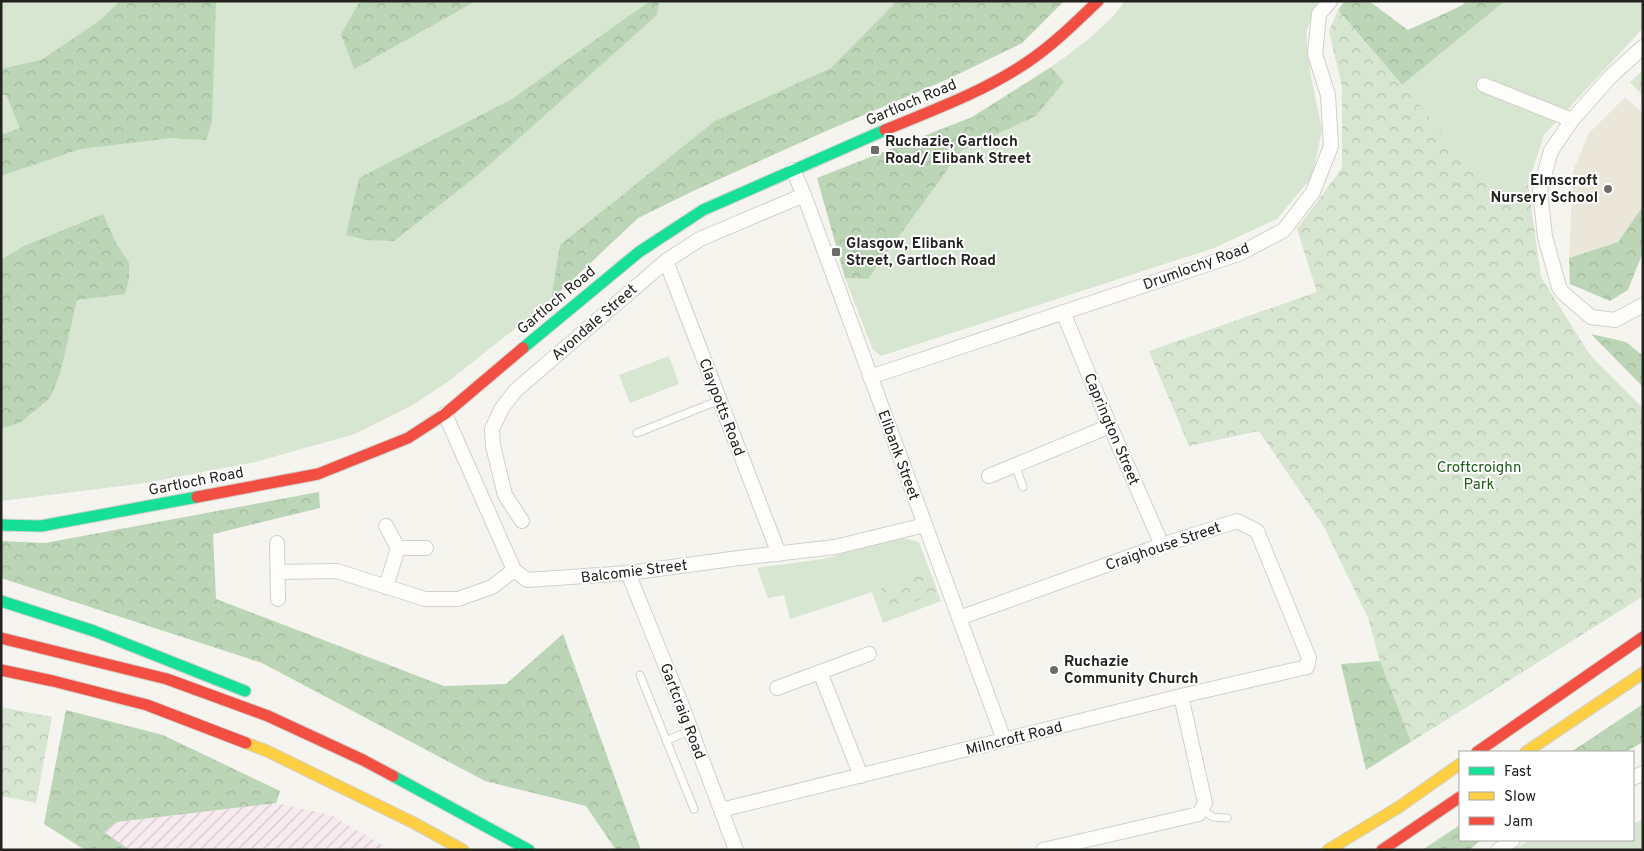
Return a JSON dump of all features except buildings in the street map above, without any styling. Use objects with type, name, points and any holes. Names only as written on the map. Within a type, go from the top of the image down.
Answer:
[{"type":"main road","name":"Gartloch Road","points":[[1,525],[40,526],[318,474],[408,438],[445,414],[639,252],[703,210],[982,88],[1027,63],[1071,27],[1098,1]]},
{"type":"main road","points":[[1,601],[159,655],[257,696]]},
{"type":"main road","points":[[1478,751],[1643,637]]},
{"type":"main road","points":[[1,638],[167,679],[268,716],[363,760],[529,850]]},
{"type":"main road","points":[[1,670],[146,705],[267,750],[414,823],[463,850]]},
{"type":"main road","points":[[1527,751],[1643,673]]},
{"type":"main road","points":[[291,714],[363,760]]},
{"type":"main road","points":[[1328,850],[1398,807],[1459,765]]},
{"type":"main road","points":[[1382,850],[1459,798]]},
{"type":"street","name":"Drumlochy Road","points":[[870,377],[1241,253],[1284,230],[1313,192],[1331,146],[1328,95],[1315,54],[1319,14],[1330,1]]},
{"type":"street","points":[[1643,47],[1611,76],[1572,120],[1551,151],[1540,190],[1545,237],[1562,292],[1591,317],[1614,320],[1643,305]]},
{"type":"street","points":[[1484,85],[1572,120]]},
{"type":"street","name":"Elibank Street","points":[[792,170],[804,195],[1004,740]]},
{"type":"street","name":"Avondale Street","points":[[522,521],[505,495],[493,446],[492,429],[502,408],[515,390],[666,261],[700,239],[804,195]]},
{"type":"street","name":"Claypotts Road","points":[[666,261],[778,554]]},
{"type":"street","name":"Caprington Street","points":[[1063,312],[1110,426],[1162,544]]},
{"type":"street","points":[[278,572],[337,572],[425,599],[458,599],[492,587],[514,570],[445,414]]},
{"type":"street","points":[[990,476],[1110,426]]},
{"type":"street","points":[[484,503],[505,495]]},
{"type":"street","name":"Craighouse Street","points":[[959,618],[1162,544],[1237,521],[1257,531],[1309,658],[1307,667]]},
{"type":"street","name":"Balcomie Street","points":[[514,570],[528,580],[628,573],[834,547],[925,525]]},
{"type":"street","points":[[386,526],[398,548],[386,587]]},
{"type":"street","points":[[277,543],[278,599]]},
{"type":"street","points":[[398,548],[426,548]]},
{"type":"street","name":"Gartcraig Road","points":[[628,573],[691,730],[736,850]]},
{"type":"street","points":[[776,688],[869,654]]},
{"type":"street","name":"Milncroft Road","points":[[722,810],[1180,696],[1307,667]]},
{"type":"street","points":[[820,672],[861,776]]},
{"type":"street","points":[[1043,850],[1200,814],[1205,803],[1180,696]]},
{"type":"street","points":[[1498,850],[1511,841]]},
{"type":"lane","points":[[637,433],[720,400]]},
{"type":"lane","points":[[1015,465],[1023,487]]},
{"type":"lane","points":[[640,675],[694,810]]},
{"type":"lane","points":[[666,741],[691,730]]},
{"type":"lane","points":[[1203,808],[1208,816],[1227,818]]},
{"type":"shaded area","name":"Elmscroft Nursery School","points":[[1625,97],[1643,113],[1643,206],[1618,242],[1569,258],[1573,171],[1589,133]]},
{"type":"shaded area","points":[[276,803],[331,815],[391,850],[130,850],[104,832],[117,822]]},
{"type":"green space","points":[[1,1],[1064,1],[1022,43],[948,79],[826,131],[638,218],[551,300],[449,381],[411,406],[355,434],[255,462],[145,483],[1,501]]},
{"type":"green space","points":[[120,1],[216,1],[212,122],[206,140],[171,138],[80,149],[1,176],[1,135],[20,128],[6,95],[1,95],[1,69],[41,60],[99,21]]},
{"type":"green space","points":[[360,1],[476,1],[354,69],[341,34]]},
{"type":"green space","points":[[650,1],[659,1],[657,15],[479,174],[394,241],[366,240],[346,235],[359,178],[512,99]]},
{"type":"green space","points":[[897,1],[1064,1],[1022,43],[948,79],[826,131],[638,218],[551,300],[560,245],[715,121],[831,68]]},
{"type":"green space","points":[[1125,1],[1318,1],[1306,33],[1311,77],[1322,130],[1312,177],[1277,219],[1214,248],[881,356],[873,350],[845,278],[868,279],[961,151],[1036,116],[1064,82],[1051,67],[1101,28]]},
{"type":"green space","points":[[1345,1],[1369,1],[1408,30],[1461,6],[1467,1],[1505,1],[1402,85],[1338,10]]},
{"type":"green space","points":[[1505,1],[1640,1],[1643,5],[1643,28],[1544,135],[1528,184],[1493,191],[1402,85]]},
{"type":"green space","name":"Croftcroighn Park","points":[[1338,10],[1493,191],[1528,184],[1541,277],[1590,355],[1643,408],[1643,596],[1411,742],[1380,661],[1368,618],[1323,525],[1259,431],[1189,446],[1149,351],[1317,292],[1297,229],[1342,168],[1342,87],[1329,31]]},
{"type":"green space","points":[[1051,67],[1064,82],[1036,116],[961,151],[868,279],[845,278],[817,178],[972,117]]},
{"type":"green space","points":[[1643,70],[1643,96],[1630,82]]},
{"type":"green space","points":[[1643,206],[1643,252],[1628,290],[1610,301],[1570,284],[1569,258],[1618,242]]},
{"type":"green space","points":[[103,214],[115,241],[129,263],[129,279],[125,294],[77,300],[60,374],[50,398],[21,422],[1,429],[1,260],[24,246]]},
{"type":"green space","points":[[1591,334],[1626,342],[1643,356],[1643,387]]},
{"type":"green space","points":[[669,356],[679,384],[630,403],[619,375]]},
{"type":"green space","points":[[319,492],[320,508],[213,534],[216,599],[444,686],[506,684],[563,634],[641,850],[616,850],[586,806],[485,781],[262,663],[1,578],[1,541],[45,543]]},
{"type":"green space","points":[[899,537],[919,542],[941,601],[883,623],[872,592],[790,619],[784,595],[768,598],[757,568],[823,559]]},
{"type":"green space","points":[[928,570],[936,594],[889,611],[881,587]]},
{"type":"green space","points":[[1643,596],[1366,770],[1341,664],[1381,661]]},
{"type":"green space","points":[[1643,704],[1643,742],[1627,751],[1572,751]]},
{"type":"green space","points":[[1,707],[52,717],[36,803],[1,796]]},
{"type":"green space","points":[[66,710],[163,735],[280,791],[276,803],[117,822],[104,832],[130,850],[85,850],[44,824]]},
{"type":"green space","points":[[1643,819],[1643,850],[1512,850],[1528,841],[1634,841],[1634,824]]},
{"type":"green space","points":[[1459,826],[1459,841],[1480,841],[1469,850],[1422,850]]},
{"type":"traffic: fast","points":[[523,348],[639,252],[703,210],[885,130]]},
{"type":"traffic: fast","points":[[1,525],[41,526],[197,497]]},
{"type":"traffic: fast","points":[[1,601],[94,631],[245,691]]},
{"type":"traffic: fast","points":[[393,776],[529,850]]},
{"type":"traffic: slow","points":[[1527,751],[1643,673]]},
{"type":"traffic: slow","points":[[246,743],[267,751],[414,823],[463,850]]},
{"type":"traffic: slow","points":[[1328,850],[1399,807],[1459,765]]},
{"type":"traffic: jam","points":[[885,130],[957,100],[1010,73],[1045,50],[1098,1]]},
{"type":"traffic: jam","points":[[197,497],[318,474],[408,438],[445,414],[523,348]]},
{"type":"traffic: jam","points":[[1478,751],[1643,637]]},
{"type":"traffic: jam","points":[[1,638],[167,679],[268,716],[393,776]]},
{"type":"traffic: jam","points":[[1,670],[147,705],[246,743]]},
{"type":"traffic: jam","points":[[1382,850],[1459,798]]},
{"type":"place","name":"Ruchazie, Gartloch Road/ Elibank Street","points":[[875,150]]},
{"type":"place","name":"Elmscroft Nursery School","points":[[1608,189]]},
{"type":"place","name":"Glasgow, Elibank Street, Gartloch Road","points":[[836,252]]},
{"type":"place","name":"Ruchazie Community Church","points":[[1054,670]]}]
